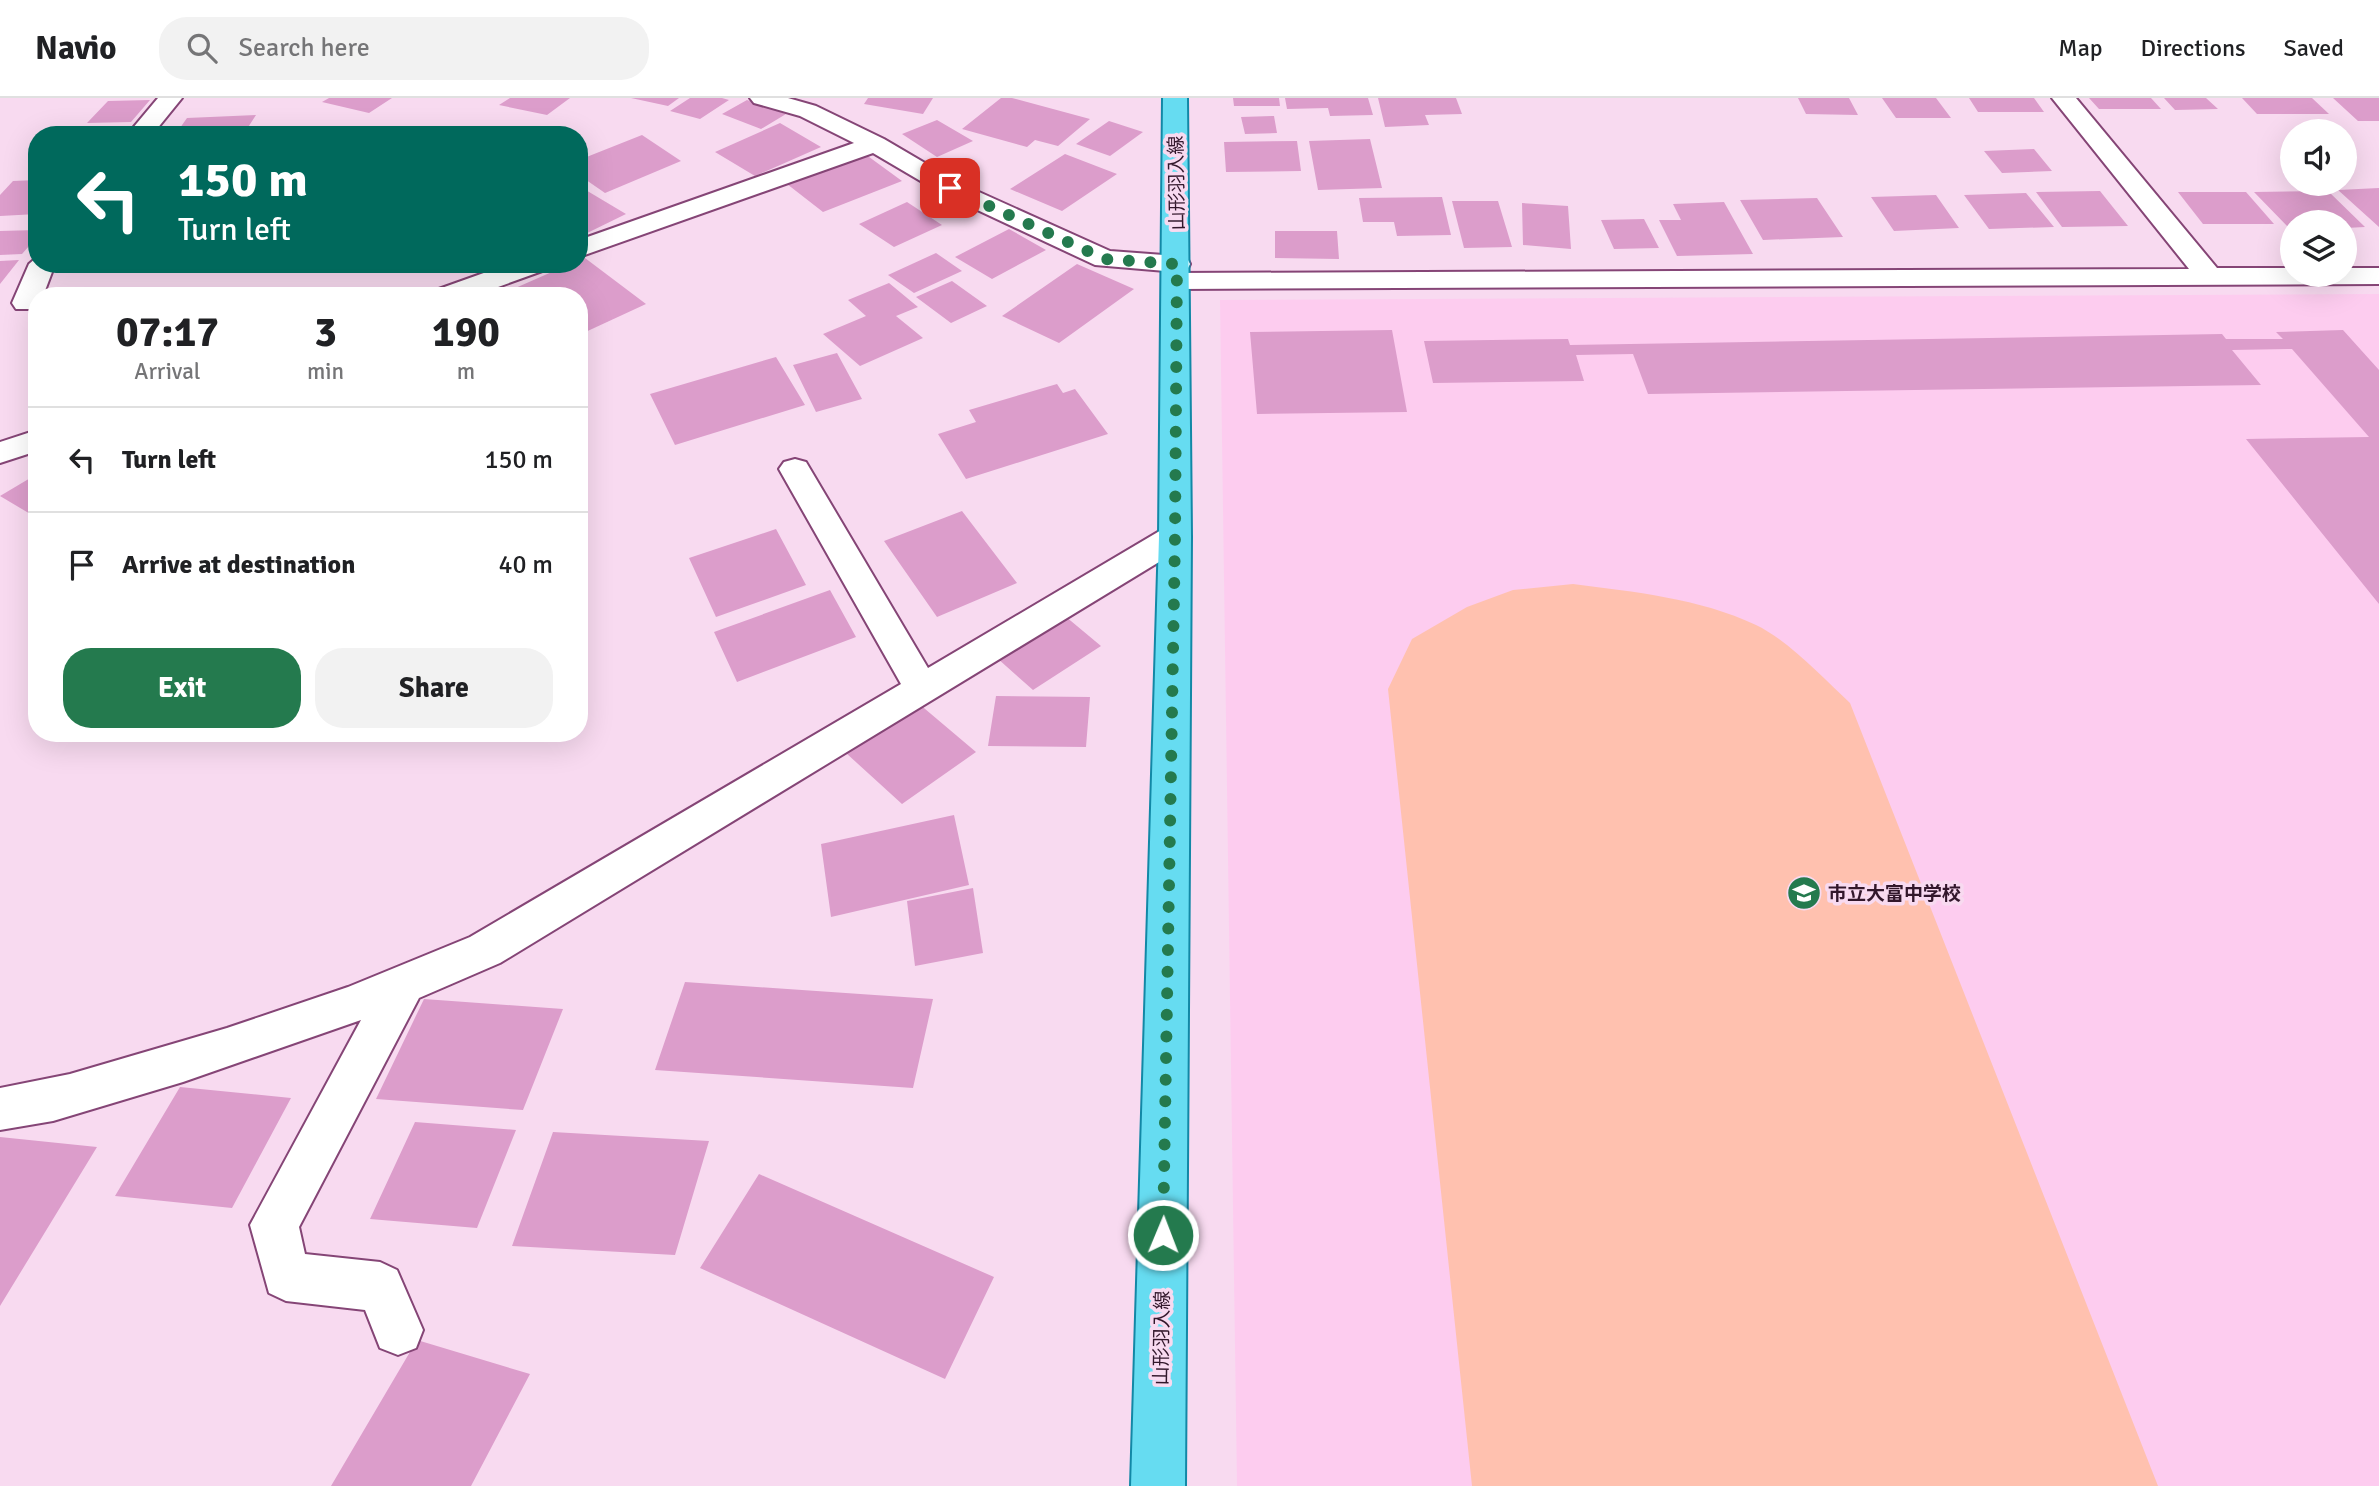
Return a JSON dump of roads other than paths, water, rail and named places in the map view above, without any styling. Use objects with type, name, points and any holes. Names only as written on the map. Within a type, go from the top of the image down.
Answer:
[{"type":"main road","name":"山形羽入線","points":[[1158,1486],[1175,537],[1175,98]]},
{"type":"lane","points":[[147,126],[170,98]]},
{"type":"lane","points":[[762,98],[808,111],[875,144],[950,188],[1105,259],[1177,272],[2379,276]]},
{"type":"lane","points":[[2064,98],[2210,277]]},
{"type":"lane","points":[[588,246],[875,144]]},
{"type":"lane","points":[[471,287],[510,273]]},
{"type":"lane","points":[[26,303],[28,298]]},
{"type":"lane","points":[[0,453],[28,443]]},
{"type":"lane","points":[[795,469],[922,689]]},
{"type":"lane","points":[[0,1110],[31,1106],[182,1063],[403,986],[485,950],[1175,537]]},
{"type":"lane","points":[[398,1330],[380,1287],[286,1276],[274,1225],[403,986]]},
{"type":"place","name":"市立大富中学校","points":[[1804,893]]}]
